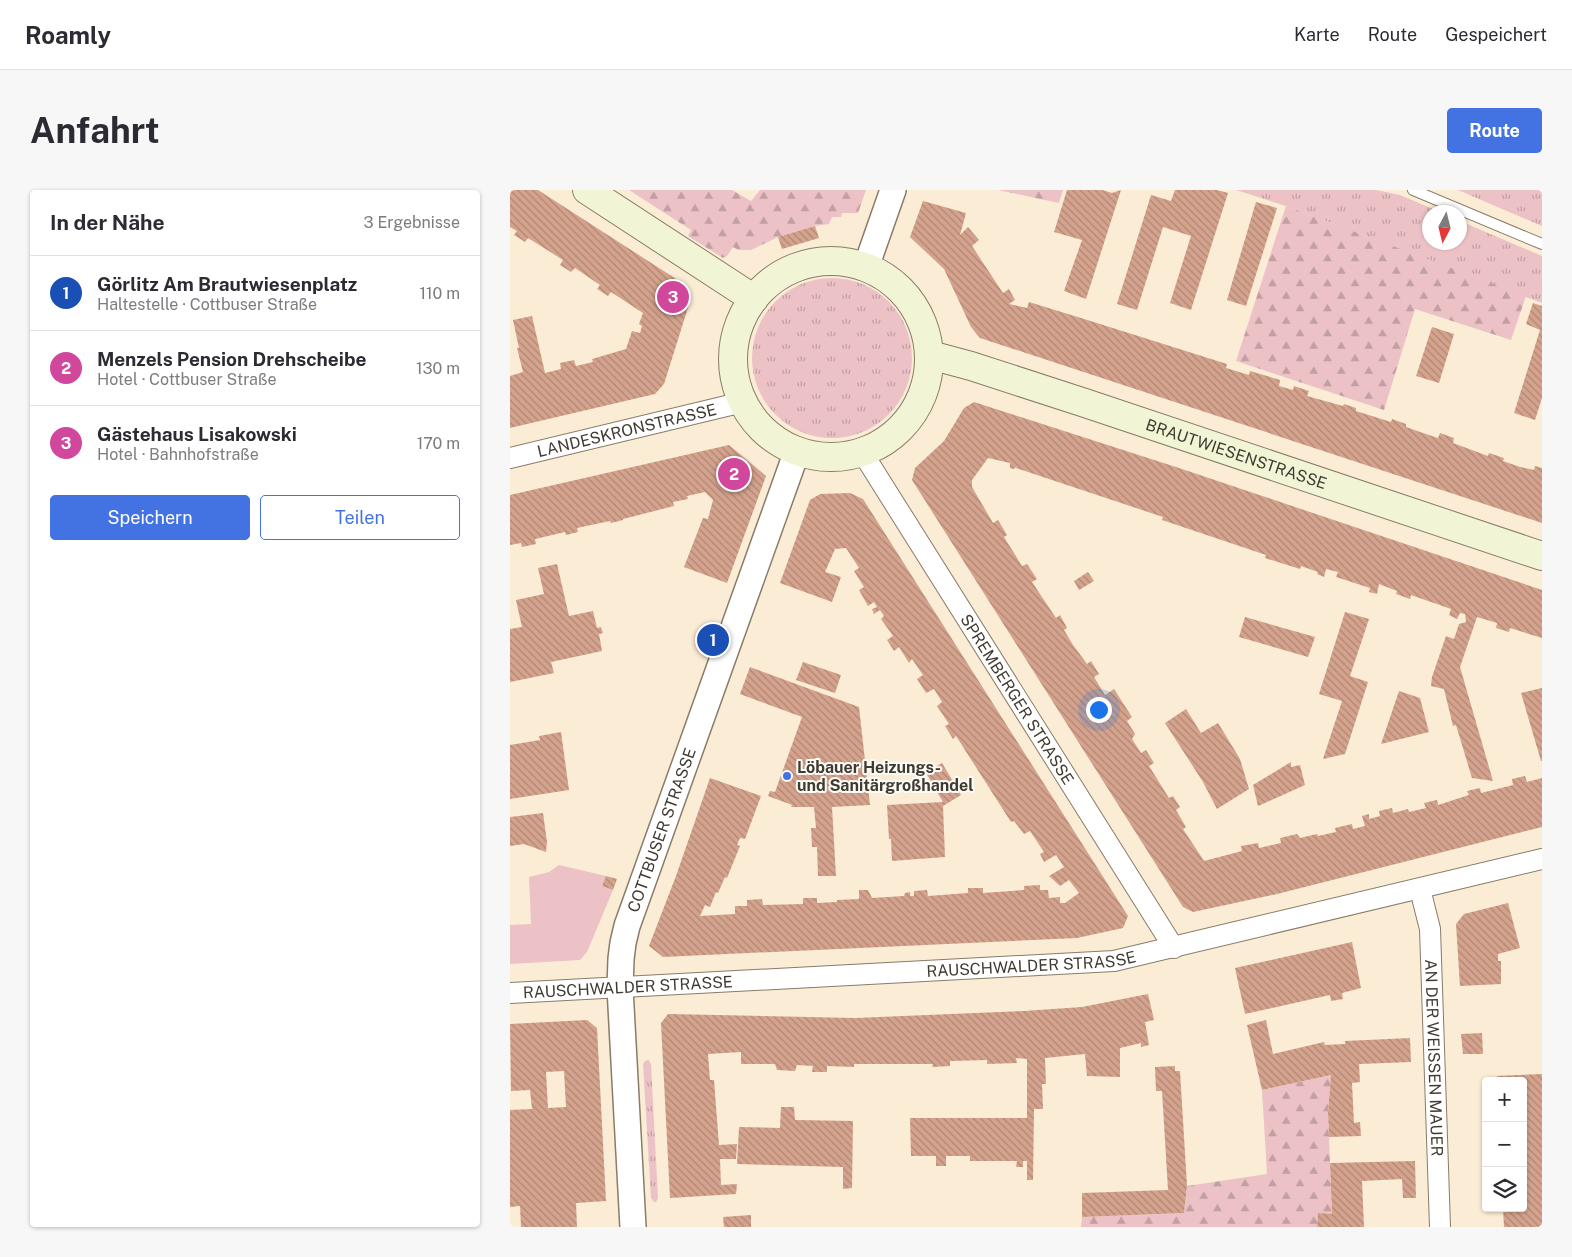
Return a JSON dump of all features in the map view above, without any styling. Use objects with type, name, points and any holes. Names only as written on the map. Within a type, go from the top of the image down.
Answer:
[{"type":"main road","points":[[587,190],[754,299]]},
{"type":"main road","points":[[836,261],[866,267],[892,282],[903,292],[920,316],[930,355],[926,387],[914,413],[895,435],[883,443],[862,452],[837,457],[819,457],[797,451],[778,442],[758,425],[743,402],[735,377],[734,349],[740,322],[764,287],[790,270],[805,264],[836,261]]},
{"type":"main road","name":"BRAUTWIESENSTRASSE","points":[[930,355],[971,366],[1085,403],[1542,556]]},
{"type":"street","points":[[866,267],[893,190]]},
{"type":"street","name":"LANDESKRONSTRASSE","points":[[510,458],[743,402]]},
{"type":"street","name":"COTTBUSER STRASSE","points":[[633,1227],[620,988],[622,951],[627,926],[797,451]]},
{"type":"street","name":"SPREMBERGER STRASSE","points":[[862,452],[1174,948]]},
{"type":"street","name":"RAUSCHWALDER STRASSE","points":[[510,993],[1114,961],[1542,859]]},
{"type":"street","name":"AN DER WEISSEN MAUER","points":[[1420,889],[1430,928],[1440,1227]]},
{"type":"lane","points":[[1413,190],[1542,244]]},
{"type":"green space","points":[[629,190],[732,190],[751,201],[760,190],[866,190],[858,213],[842,213],[841,217],[832,217],[829,224],[815,226],[778,237],[751,250],[738,250],[733,247],[727,256],[723,258],[688,236],[691,230]]},
{"type":"green space","points":[[998,190],[1063,190],[1059,203]]},
{"type":"green space","points":[[1236,190],[1376,190],[1400,195],[1424,205],[1422,205],[1422,250],[1467,250],[1467,224],[1542,256],[1542,303],[1286,206]]},
{"type":"green space","points":[[1458,190],[1542,190],[1542,226]]},
{"type":"green space","points":[[1286,206],[1526,296],[1511,340],[1415,309],[1384,410],[1236,361]]},
{"type":"green space","points":[[824,278],[840,278],[870,287],[889,301],[906,327],[911,342],[911,374],[906,389],[889,415],[870,429],[855,435],[840,438],[824,438],[794,429],[770,409],[761,396],[755,381],[752,366],[752,350],[761,320],[781,296],[794,287],[809,281]]},
{"type":"green space","points":[[559,865],[606,876],[602,886],[613,890],[587,952],[580,960],[510,964],[510,925],[531,924],[529,877],[549,872]]},
{"type":"green space","points":[[648,1060],[651,1064],[658,1198],[656,1202],[651,1198],[643,1064]]},
{"type":"green space","points":[[1331,1075],[1328,1112],[1332,1214],[1318,1214],[1317,1227],[1081,1227],[1082,1217],[1184,1213],[1187,1186],[1267,1174],[1262,1090]]},
{"type":"building","points":[[510,190],[538,190],[687,286],[691,298],[664,384],[655,394],[510,428],[510,376],[523,372],[513,320],[532,316],[545,373],[561,369],[560,363],[574,360],[576,366],[593,362],[592,359],[626,349],[632,331],[640,333],[642,326],[639,324],[643,313],[611,292],[608,296],[597,289],[600,285],[575,268],[571,272],[560,265],[563,260],[528,238],[525,242],[514,235],[517,231],[510,227]]},
{"type":"building","points":[[1067,190],[1102,190],[1112,193],[1121,190],[1086,299],[1064,291],[1082,240],[1054,232]]},
{"type":"building","points":[[1175,190],[1217,190],[1228,193],[1191,310],[1170,303],[1191,236],[1163,227],[1137,310],[1117,304],[1151,195],[1171,201]]},
{"type":"building","points":[[923,201],[966,213],[960,235],[968,227],[979,240],[972,246],[1003,293],[1009,289],[1015,300],[1009,304],[1027,308],[1029,302],[1081,318],[1227,364],[1226,368],[1249,375],[1250,371],[1280,380],[1279,386],[1293,390],[1294,386],[1309,391],[1307,396],[1343,406],[1344,404],[1356,408],[1356,411],[1391,422],[1392,419],[1406,424],[1406,427],[1438,438],[1440,433],[1454,438],[1453,443],[1488,456],[1489,453],[1504,458],[1503,461],[1520,467],[1534,470],[1535,466],[1542,468],[1542,523],[980,338],[971,327],[944,269],[910,237]]},
{"type":"building","points":[[1256,202],[1277,208],[1246,306],[1227,300]]},
{"type":"building","points":[[815,226],[819,238],[782,249],[778,237]]},
{"type":"building","points":[[1533,303],[1542,306],[1542,398],[1535,420],[1514,413],[1540,330],[1526,324]]},
{"type":"building","points":[[1432,327],[1454,334],[1439,383],[1416,376]]},
{"type":"building","points":[[974,402],[1179,468],[1542,590],[1542,638],[1510,628],[1509,632],[1496,628],[1497,623],[1477,617],[1460,667],[1493,781],[1472,778],[1456,725],[1453,726],[1444,689],[1431,686],[1432,677],[1446,636],[1454,639],[1459,624],[1466,622],[1465,614],[1460,613],[1457,619],[1449,615],[1451,609],[1411,595],[1410,599],[1396,594],[1397,591],[1379,584],[1377,594],[1369,592],[1370,588],[1336,577],[1338,572],[1326,569],[1324,577],[1317,574],[1318,572],[1301,566],[1300,569],[1265,558],[1266,555],[1162,520],[1163,517],[1016,468],[1017,466],[1014,469],[1010,468],[1010,463],[988,458],[972,480],[972,487],[993,523],[998,520],[1007,535],[1004,537],[1022,566],[1027,564],[1037,579],[1032,582],[1056,618],[1060,615],[1067,628],[1064,630],[1073,645],[1087,664],[1091,661],[1099,674],[1094,677],[1105,695],[1114,689],[1132,717],[1127,721],[1135,734],[1132,739],[1141,753],[1146,750],[1154,763],[1149,766],[1169,798],[1173,796],[1180,807],[1176,810],[1186,827],[1183,829],[1204,861],[1242,851],[1241,846],[1258,843],[1259,848],[1281,843],[1280,838],[1297,834],[1300,838],[1317,834],[1318,836],[1336,832],[1335,828],[1352,824],[1353,829],[1365,826],[1362,816],[1369,814],[1369,819],[1380,816],[1379,811],[1392,808],[1393,813],[1408,809],[1409,812],[1426,808],[1424,803],[1437,800],[1438,805],[1469,795],[1467,791],[1480,788],[1481,793],[1513,785],[1512,779],[1525,776],[1527,782],[1542,778],[1542,827],[1277,894],[1193,912],[1183,907],[912,480],[915,468],[944,441],[964,408]]},
{"type":"building","points":[[729,445],[766,476],[727,583],[684,567],[703,518],[708,519],[713,500],[705,492],[687,496],[688,499],[673,502],[674,506],[611,523],[610,521],[577,528],[578,532],[566,535],[565,532],[535,539],[536,544],[522,547],[521,543],[510,545],[510,495]]},
{"type":"building","points":[[850,493],[863,499],[1128,916],[1123,928],[1077,938],[663,957],[649,946],[710,778],[761,796],[745,839],[740,838],[737,845],[740,846],[727,878],[725,877],[718,893],[716,892],[710,907],[705,905],[700,916],[735,914],[735,906],[747,906],[747,900],[762,899],[763,905],[803,904],[803,898],[817,898],[817,903],[859,899],[859,890],[868,890],[872,898],[904,896],[905,893],[910,892],[910,896],[914,896],[914,891],[927,890],[928,896],[968,893],[968,888],[983,888],[983,893],[1024,890],[1024,886],[1040,885],[1040,890],[1048,890],[1049,898],[1060,897],[1060,903],[1065,903],[1079,893],[1069,880],[1060,886],[1049,876],[1064,867],[1056,855],[1044,862],[1040,854],[1044,852],[1030,831],[1024,834],[1014,821],[1011,822],[956,736],[953,739],[945,726],[949,724],[937,706],[942,702],[934,689],[926,693],[917,679],[923,675],[912,659],[909,663],[899,647],[894,651],[887,640],[893,636],[881,619],[884,616],[880,610],[874,614],[872,609],[877,607],[874,602],[868,606],[859,590],[864,587],[854,571],[859,568],[846,548],[835,549],[825,572],[841,577],[832,602],[780,583],[810,500],[820,494]]},
{"type":"building","points":[[557,564],[569,616],[593,611],[597,628],[601,627],[603,633],[599,634],[602,651],[551,662],[554,673],[510,682],[510,629],[522,627],[516,600],[544,594],[538,568]]},
{"type":"building","points":[[1088,572],[1094,581],[1079,590],[1074,581]]},
{"type":"building","points":[[1345,612],[1369,619],[1350,676],[1368,682],[1345,754],[1323,759],[1342,701],[1319,694]]},
{"type":"building","points":[[1245,617],[1315,637],[1308,657],[1239,637]]},
{"type":"building","points":[[803,662],[841,675],[835,693],[796,680]]},
{"type":"building","points":[[750,667],[859,707],[870,805],[832,807],[836,876],[818,876],[817,847],[812,847],[811,828],[816,828],[814,807],[791,807],[792,805],[768,796],[770,791],[775,792],[802,717],[740,694]]},
{"type":"building","points":[[1542,688],[1542,761],[1541,761],[1521,693]]},
{"type":"building","points":[[1399,691],[1420,698],[1429,732],[1381,744]]},
{"type":"building","points":[[1186,709],[1201,733],[1218,723],[1240,759],[1249,789],[1217,809],[1203,782],[1165,723]]},
{"type":"building","points":[[561,732],[569,790],[510,799],[510,745],[540,740],[539,736]]},
{"type":"building","points":[[1291,762],[1291,767],[1300,765],[1305,785],[1258,806],[1253,785]]},
{"type":"building","points":[[942,763],[961,795],[943,806],[945,857],[892,861],[887,805],[943,802],[926,773]]},
{"type":"building","points":[[543,813],[547,842],[546,852],[524,844],[510,846],[510,817]]},
{"type":"building","points":[[606,876],[617,879],[613,890],[602,886]]},
{"type":"building","points":[[1508,903],[1520,948],[1498,954],[1498,961],[1501,961],[1501,984],[1460,986],[1456,924],[1464,914]]},
{"type":"building","points":[[1352,942],[1361,988],[1342,993],[1343,999],[1331,1001],[1330,995],[1245,1014],[1235,968]]},
{"type":"building","points":[[1148,994],[1154,1020],[1145,1022],[1149,1045],[1141,1047],[1141,1043],[1120,1048],[1120,1077],[1087,1076],[1085,1054],[1045,1058],[1046,1084],[1042,1084],[1043,1109],[1034,1109],[1033,1180],[1027,1180],[1027,1161],[1023,1161],[1023,1167],[1016,1167],[1017,1161],[970,1161],[970,1156],[946,1156],[946,1166],[936,1166],[936,1156],[911,1156],[910,1118],[1027,1118],[1027,1059],[1016,1058],[1017,1063],[987,1064],[987,1060],[950,1061],[950,1066],[932,1067],[933,1064],[854,1064],[854,1067],[827,1066],[827,1072],[812,1072],[813,1066],[797,1065],[795,1071],[777,1070],[775,1064],[741,1064],[741,1052],[708,1054],[710,1080],[714,1080],[719,1145],[737,1144],[736,1159],[720,1159],[721,1185],[737,1184],[736,1194],[670,1198],[661,1023],[668,1014],[855,1018],[1024,1011],[1082,1007]]},
{"type":"building","points":[[587,1020],[597,1028],[606,1201],[576,1203],[577,1227],[521,1227],[520,1206],[510,1207],[510,1110],[532,1109],[530,1090],[511,1091],[510,1024]],"holes":[[[564,1071],[566,1107],[548,1108],[546,1072]]]},
{"type":"building","points":[[1266,1020],[1273,1054],[1324,1042],[1325,1045],[1345,1044],[1345,1041],[1410,1038],[1411,1062],[1359,1064],[1360,1082],[1352,1083],[1354,1123],[1360,1122],[1361,1136],[1329,1137],[1328,1112],[1331,1075],[1262,1090],[1247,1025]]},
{"type":"building","points":[[1482,1033],[1483,1054],[1463,1054],[1461,1034]]},
{"type":"building","points":[[1175,1066],[1175,1071],[1180,1071],[1187,1186],[1184,1213],[1082,1217],[1082,1193],[1168,1190],[1162,1091],[1156,1091],[1155,1067]]},
{"type":"building","points":[[1542,1074],[1542,1227],[1504,1227],[1503,1212],[1527,1212],[1527,1077],[1497,1076]]},
{"type":"building","points":[[781,1107],[794,1107],[795,1120],[853,1121],[852,1188],[843,1189],[843,1167],[737,1164],[739,1127],[780,1128]]},
{"type":"building","points":[[1415,1161],[1416,1198],[1403,1198],[1402,1179],[1362,1181],[1364,1227],[1317,1227],[1318,1213],[1332,1214],[1330,1163]]},
{"type":"building","points":[[751,1215],[751,1227],[724,1227],[723,1217]]},
{"type":"place","name":"Gästehaus Lisakowski","points":[[673,297]]},
{"type":"place","name":"Menzels Pension Drehscheibe","points":[[734,474]]},
{"type":"place","name":"Görlitz Am Brautwiesenplatz","points":[[713,640]]},
{"type":"place","name":"Löbauer Heizungs- und Sanitärgroßhandel","points":[[787,776]]}]
